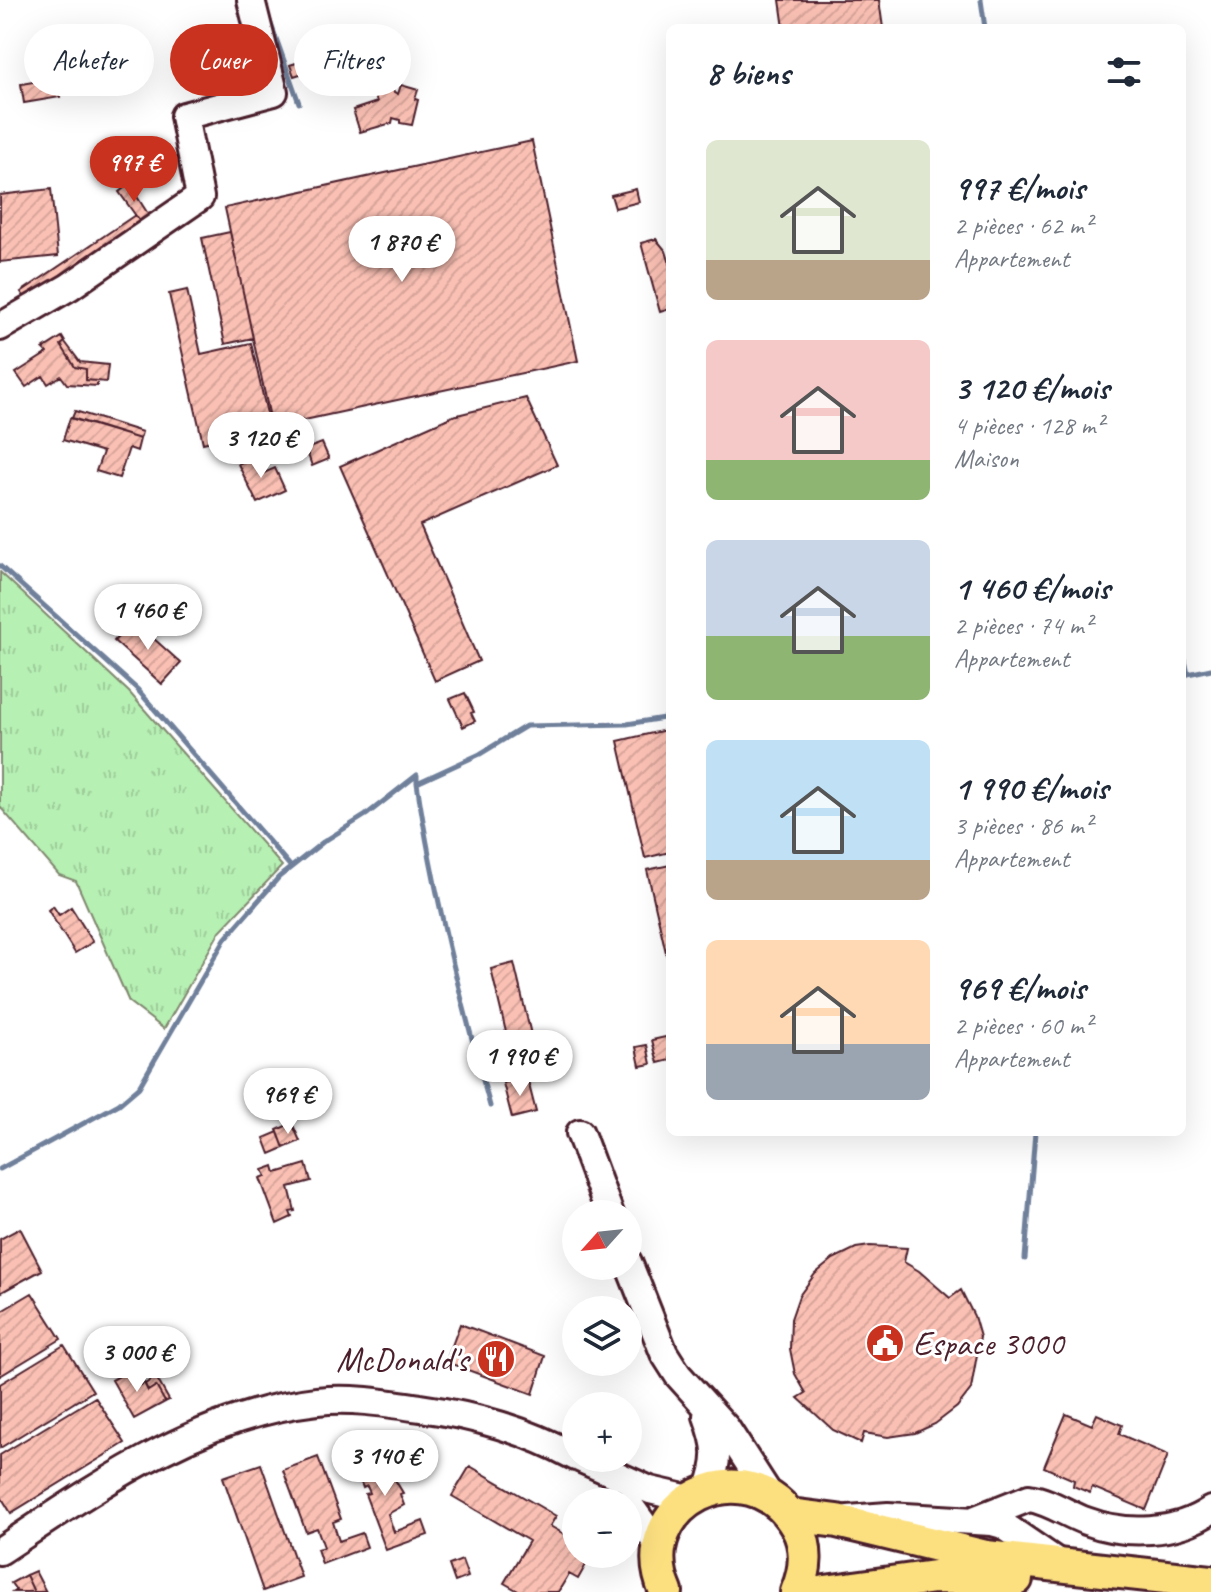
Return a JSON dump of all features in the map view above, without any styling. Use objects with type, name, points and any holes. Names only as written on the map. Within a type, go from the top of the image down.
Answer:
[{"type":"main road","points":[[656,1575],[665,1528],[675,1512],[699,1494],[729,1486],[750,1488],[780,1506],[986,1557],[1211,1582]]},
{"type":"main road","points":[[780,1506],[801,1534],[805,1555],[803,1578],[797,1592]]},
{"type":"main road","points":[[825,1592],[934,1577],[996,1577],[1166,1592]]},
{"type":"street","points":[[0,327],[69,287],[200,197],[184,116],[274,92],[251,0]]},
{"type":"street","points":[[580,1133],[605,1200]]},
{"type":"street","points":[[635,1280],[664,1353],[678,1375],[726,1428],[780,1506]]},
{"type":"street","points":[[0,1551],[112,1477],[186,1438],[254,1412],[319,1400],[384,1403],[469,1415],[538,1437],[562,1450]]},
{"type":"street","points":[[609,1472],[650,1490],[699,1494],[717,1460],[717,1447],[702,1402]]},
{"type":"street","points":[[595,1472],[613,1488]]},
{"type":"street","points":[[976,1519],[992,1515],[1016,1501],[1035,1499],[1097,1525],[1147,1530],[1175,1527],[1211,1510]]},
{"type":"street","points":[[1011,1531],[1008,1517],[1016,1501]]},
{"type":"street","points":[[837,1521],[888,1516],[976,1519],[1003,1525],[1063,1566]]},
{"type":"street","points":[[642,1538],[656,1575]]},
{"type":"green space","points":[[0,572],[129,692],[282,866],[220,931],[164,1029],[129,1002],[76,881],[59,875],[0,807]]},
{"type":"building","points":[[780,0],[879,0],[882,24],[783,24]]},
{"type":"building","points":[[21,84],[24,84],[24,96],[60,97],[24,103]]},
{"type":"building","points":[[411,88],[418,90],[412,125],[393,118],[392,123],[360,132],[353,110],[377,102],[375,96],[411,96]]},
{"type":"building","points":[[532,141],[578,361],[272,427],[225,208]]},
{"type":"building","points":[[129,184],[150,217],[141,223],[119,192]]},
{"type":"building","points":[[51,189],[58,256],[0,262],[0,195]]},
{"type":"building","points":[[636,189],[639,202],[615,208],[611,195]]},
{"type":"building","points":[[135,215],[141,223],[31,297],[25,298],[21,292]]},
{"type":"building","points":[[230,232],[253,338],[225,344],[202,238]]},
{"type":"building","points":[[656,239],[666,251],[666,310],[660,312],[641,243]]},
{"type":"building","points":[[187,290],[201,354],[251,343],[270,427],[203,443],[169,294]]},
{"type":"building","points":[[62,337],[65,342],[61,345],[75,367],[86,369],[86,380],[97,381],[97,386],[67,384],[61,376],[48,384],[43,376],[26,387],[16,373],[47,353],[43,349]]},
{"type":"building","points":[[65,342],[80,362],[108,365],[106,382],[86,380],[86,369],[75,367],[61,345]]},
{"type":"building","points":[[526,398],[557,465],[420,525],[479,661],[435,681],[340,466],[453,416]]},
{"type":"building","points":[[75,411],[142,432],[140,439],[72,418]]},
{"type":"building","points":[[70,418],[140,439],[137,451],[129,448],[119,478],[96,471],[103,452],[63,440]]},
{"type":"building","points":[[322,443],[329,459],[312,466],[306,449]]},
{"type":"building","points":[[256,455],[264,473],[275,468],[285,490],[257,503],[238,464]]},
{"type":"building","points":[[133,620],[181,663],[162,684],[114,641]]},
{"type":"building","points":[[465,693],[475,721],[463,727],[450,699]]},
{"type":"building","points":[[666,730],[666,853],[645,858],[618,741]]},
{"type":"building","points":[[666,866],[666,953],[647,870]]},
{"type":"building","points":[[53,906],[59,915],[71,907],[93,942],[75,953],[48,910]]},
{"type":"building","points":[[514,963],[538,1064],[515,1070],[491,969]]},
{"type":"building","points":[[666,1037],[666,1061],[658,1063],[652,1040]]},
{"type":"building","points":[[647,1045],[651,1064],[640,1066],[636,1047]]},
{"type":"building","points":[[527,1077],[536,1112],[512,1118],[503,1083]]},
{"type":"building","points":[[292,1123],[300,1141],[284,1148],[277,1130]]},
{"type":"building","points":[[278,1132],[284,1148],[270,1154],[264,1138]]},
{"type":"building","points":[[306,1164],[311,1181],[289,1187],[295,1211],[290,1212],[292,1217],[277,1224],[260,1178],[266,1176],[263,1170],[274,1166],[276,1173]]},
{"type":"building","points":[[20,1228],[42,1270],[0,1293],[0,1239]]},
{"type":"building","name":"Espace 3000","points":[[856,1248],[907,1248],[904,1262],[950,1298],[961,1290],[980,1337],[971,1389],[957,1407],[935,1424],[915,1433],[888,1437],[864,1433],[861,1443],[833,1430],[798,1398],[806,1393],[795,1374],[790,1349],[791,1319],[799,1296],[815,1274],[833,1259]]},
{"type":"building","points":[[32,1293],[61,1339],[0,1376],[0,1312]]},
{"type":"building","name":"McDonald's","points":[[460,1324],[545,1356],[533,1394],[446,1362]]},
{"type":"building","points":[[64,1345],[93,1391],[0,1448],[0,1384]]},
{"type":"building","points":[[132,1369],[148,1391],[156,1386],[165,1402],[134,1419],[112,1380]]},
{"type":"building","points":[[156,1377],[169,1400],[165,1402],[156,1386],[148,1391],[145,1384]]},
{"type":"building","points":[[95,1397],[125,1443],[11,1513],[0,1495],[0,1455]]},
{"type":"building","points":[[1066,1414],[1092,1425],[1097,1414],[1122,1425],[1119,1434],[1168,1455],[1146,1510],[1092,1487],[1090,1493],[1073,1486],[1074,1480],[1044,1467]]},
{"type":"building","points":[[383,1447],[387,1458],[390,1457],[397,1477],[394,1478],[403,1493],[400,1494],[404,1505],[388,1514],[394,1532],[423,1521],[428,1535],[386,1550],[365,1494],[370,1493],[367,1486],[363,1488],[353,1461]]},
{"type":"building","points":[[318,1457],[341,1519],[333,1522],[339,1541],[362,1533],[367,1547],[322,1564],[317,1549],[324,1547],[317,1528],[306,1532],[283,1470]]},
{"type":"building","points":[[261,1464],[301,1577],[263,1591],[223,1477]]},
{"type":"building","points":[[470,1466],[556,1516],[550,1526],[562,1533],[562,1568],[584,1568],[578,1579],[569,1574],[558,1592],[520,1592],[504,1583],[529,1541],[452,1496]]},
{"type":"building","points":[[462,1560],[468,1577],[455,1582],[449,1565]]},
{"type":"building","points":[[35,1571],[46,1592],[34,1592],[26,1575]]},
{"type":"building","points":[[26,1575],[34,1592],[13,1592],[16,1590],[11,1583]]},
{"type":"waterway","points":[[981,0],[984,24]]},
{"type":"waterway","points":[[266,10],[299,103]]},
{"type":"waterway","points":[[0,566],[137,689],[291,867]]},
{"type":"waterway","points":[[1186,665],[1186,675]]},
{"type":"waterway","points":[[1188,674],[1211,669]]},
{"type":"waterway","points":[[0,1169],[119,1104],[139,1087],[225,939],[279,877],[417,775],[417,783],[480,754],[526,726],[627,724],[666,718]]},
{"type":"waterway","points":[[417,783],[449,946],[490,1106]]},
{"type":"waterway","points":[[1025,1259],[1035,1136]]},
{"type":"place","name":"Espace 3000","points":[[885,1343]]},
{"type":"place","name":"McDonald's","points":[[496,1359]]}]
